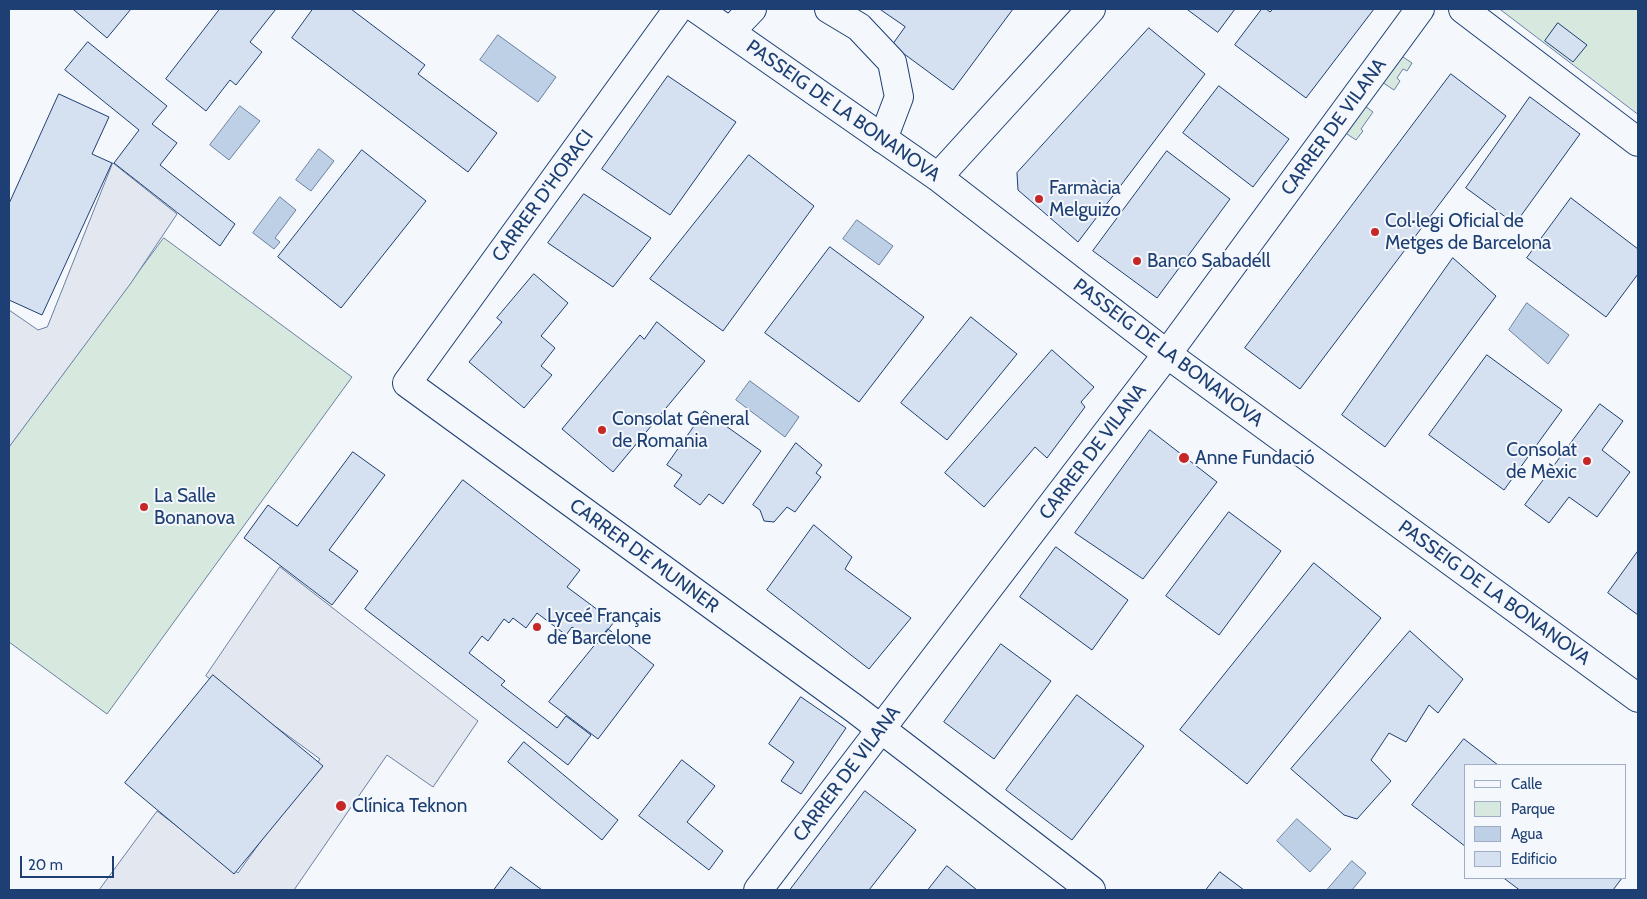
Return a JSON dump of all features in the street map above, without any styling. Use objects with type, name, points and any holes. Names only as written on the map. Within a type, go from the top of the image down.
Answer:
[{"type":"street","name":"CARRER D'HORACI","points":[[407,383],[678,9]]},
{"type":"street","name":"PASSEIG DE LA BONANOVA","points":[[697,9],[938,177],[1167,354],[1638,698]]},
{"type":"street","points":[[730,32],[752,9]]},
{"type":"street","points":[[829,9],[859,26],[892,62],[899,97],[883,139]]},
{"type":"street","points":[[938,177],[1091,9]]},
{"type":"street","name":"CARRER DE VILANA","points":[[758,890],[1167,354],[1420,9]]},
{"type":"street","points":[[1463,9],[1638,142]]},
{"type":"street","name":"CARRER DE MUNNER","points":[[407,383],[880,729],[1091,890]]},
{"type":"green space","points":[[1500,9],[1638,9],[1638,114]]},
{"type":"green space","points":[[1400,55],[1412,63],[1407,71],[1403,69],[1397,78],[1400,81],[1394,90],[1382,82]]},
{"type":"green space","points":[[1361,103],[1373,112],[1356,140],[1344,132]]},
{"type":"green space","name":"La Salle Bonanova","points":[[164,238],[352,377],[107,714],[9,642],[9,447]]},
{"type":"shaded area","points":[[113,163],[177,214],[131,283],[9,447],[9,310],[38,330],[47,327]]},
{"type":"shaded area","points":[[280,567],[478,721],[433,787],[387,755],[294,890],[99,890],[157,811],[238,873],[320,759],[206,676]]},
{"type":"water","points":[[498,35],[556,77],[538,102],[480,60]]},
{"type":"water","points":[[240,106],[260,121],[229,160],[210,145]]},
{"type":"water","points":[[319,149],[334,161],[311,191],[296,180]]},
{"type":"water","points":[[280,197],[296,210],[275,238],[280,242],[274,249],[253,233]]},
{"type":"water","points":[[857,220],[893,246],[879,265],[843,239]]},
{"type":"water","points":[[1527,303],[1569,335],[1548,364],[1509,330]]},
{"type":"water","points":[[750,381],[799,417],[785,437],[736,400]]},
{"type":"water","points":[[1297,819],[1331,849],[1310,872],[1277,841]]},
{"type":"water","points":[[1352,861],[1366,873],[1352,890],[1327,890]]},
{"type":"building","points":[[75,9],[131,9],[107,38]]},
{"type":"building","points":[[220,9],[276,9],[250,42],[262,52],[236,85],[230,80],[206,111],[166,79]]},
{"type":"building","points":[[313,9],[351,9],[425,65],[418,74],[497,133],[468,172],[292,38]]},
{"type":"building","points":[[880,9],[1013,9],[953,90],[892,45],[905,27]]},
{"type":"building","points":[[1187,9],[1235,9],[1218,32]]},
{"type":"building","points":[[1262,9],[1270,12],[1273,9],[1374,9],[1306,98],[1235,45]]},
{"type":"building","points":[[1558,23],[1587,45],[1573,62],[1545,41]]},
{"type":"building","points":[[1149,28],[1205,74],[1078,242],[1018,190],[1017,173]]},
{"type":"building","points":[[88,42],[167,106],[152,124],[177,143],[160,165],[235,224],[220,246],[114,163],[139,130],[65,70]]},
{"type":"building","name":"Col·legi Oficial de Metges de Barcelona","points":[[1451,74],[1506,116],[1300,389],[1245,348]]},
{"type":"building","points":[[668,76],[736,122],[670,215],[602,169]]},
{"type":"building","points":[[1219,86],[1289,139],[1253,187],[1183,133]]},
{"type":"building","points":[[59,94],[109,117],[92,154],[112,163],[42,315],[9,300],[9,204]]},
{"type":"building","points":[[1530,97],[1580,134],[1515,224],[1466,188]]},
{"type":"building","points":[[362,150],[426,201],[341,308],[278,257]]},
{"type":"building","points":[[1167,151],[1230,199],[1157,298],[1093,251]]},
{"type":"building","points":[[749,155],[814,206],[723,331],[650,279]]},
{"type":"building","points":[[584,194],[651,238],[613,287],[548,243]]},
{"type":"building","points":[[1571,198],[1638,249],[1638,274],[1606,317],[1527,258]]},
{"type":"building","points":[[830,247],[924,317],[859,402],[765,333]]},
{"type":"building","points":[[1453,258],[1496,296],[1385,447],[1342,415]]},
{"type":"building","points":[[534,274],[568,303],[541,336],[555,348],[541,366],[552,375],[524,408],[469,362],[502,322],[497,318]]},
{"type":"building","points":[[971,317],[1017,354],[947,440],[901,403]]},
{"type":"building","points":[[657,322],[705,361],[613,472],[562,429],[640,335],[644,339]]},
{"type":"building","points":[[1052,350],[1094,387],[1081,402],[1085,407],[1047,458],[1035,447],[984,507],[945,473]]},
{"type":"building","points":[[1487,355],[1562,410],[1504,490],[1429,435]]},
{"type":"building","name":"Consolat de Mèxic","points":[[1600,404],[1623,421],[1602,450],[1630,472],[1597,517],[1569,497],[1549,523],[1525,505]]},
{"type":"building","points":[[705,411],[761,451],[723,504],[709,494],[700,505],[674,486],[682,475],[667,465]]},
{"type":"building","points":[[1150,430],[1217,482],[1143,579],[1075,533]]},
{"type":"building","points":[[796,443],[822,465],[816,473],[821,477],[795,512],[787,507],[774,522],[764,521],[760,510],[753,505]]},
{"type":"building","points":[[353,452],[385,475],[329,550],[358,571],[332,605],[244,538],[268,505],[297,526]]},
{"type":"building","points":[[463,480],[580,570],[567,587],[614,622],[596,645],[572,627],[566,635],[537,613],[526,628],[513,618],[509,623],[504,619],[488,641],[482,636],[469,653],[505,681],[501,685],[557,728],[566,716],[591,735],[568,765],[365,609]]},
{"type":"building","points":[[1229,512],[1281,551],[1219,635],[1166,596]]},
{"type":"building","points":[[814,525],[852,557],[845,569],[911,618],[869,669],[767,590]]},
{"type":"building","points":[[1056,547],[1128,600],[1092,650],[1020,597]]},
{"type":"building","points":[[1638,551],[1638,615],[1608,593]]},
{"type":"building","points":[[1314,563],[1381,618],[1247,784],[1180,730]]},
{"type":"building","points":[[608,629],[654,665],[598,739],[549,702]]},
{"type":"building","points":[[1410,631],[1463,679],[1438,713],[1429,705],[1406,742],[1389,733],[1371,760],[1391,781],[1357,819],[1344,815],[1291,769]]},
{"type":"building","points":[[1001,644],[1051,681],[994,759],[944,722]]},
{"type":"building","points":[[213,675],[323,766],[234,874],[125,783]]},
{"type":"building","points":[[1077,695],[1144,746],[1072,840],[1006,790]]},
{"type":"building","points":[[801,697],[846,728],[801,794],[781,781],[794,762],[769,744]]},
{"type":"building","points":[[1464,739],[1497,764],[1464,764],[1464,845],[1412,805]]},
{"type":"building","points":[[524,742],[618,820],[602,840],[508,762]]},
{"type":"building","points":[[682,760],[715,786],[687,822],[723,851],[709,870],[639,816]]},
{"type":"building","points":[[865,791],[916,830],[869,890],[790,890]]},
{"type":"building","points":[[947,866],[977,890],[928,890]]},
{"type":"building","points":[[511,867],[542,890],[494,890]]},
{"type":"building","points":[[1220,872],[1244,890],[1206,890]]},
{"type":"building","points":[[1505,879],[1621,879],[1613,890],[1520,890]]},
{"type":"place","name":"Farmàcia Melguizo","points":[[1039,199]]},
{"type":"place","name":"Col·legi Oficial de Metges de Barcelona","points":[[1375,232]]},
{"type":"place","name":"Banco Sabadell","points":[[1137,261]]},
{"type":"place","name":"Consolat General de Romania","points":[[602,430]]},
{"type":"place","name":"Anne Fundació","points":[[1184,458]]},
{"type":"place","name":"Consolat de Mèxic","points":[[1587,461]]},
{"type":"place","name":"La Salle Bonanova","points":[[144,507]]},
{"type":"place","name":"Lyceé Français de Barcelone","points":[[537,627]]},
{"type":"place","name":"Clínica Teknon","points":[[341,806]]}]
